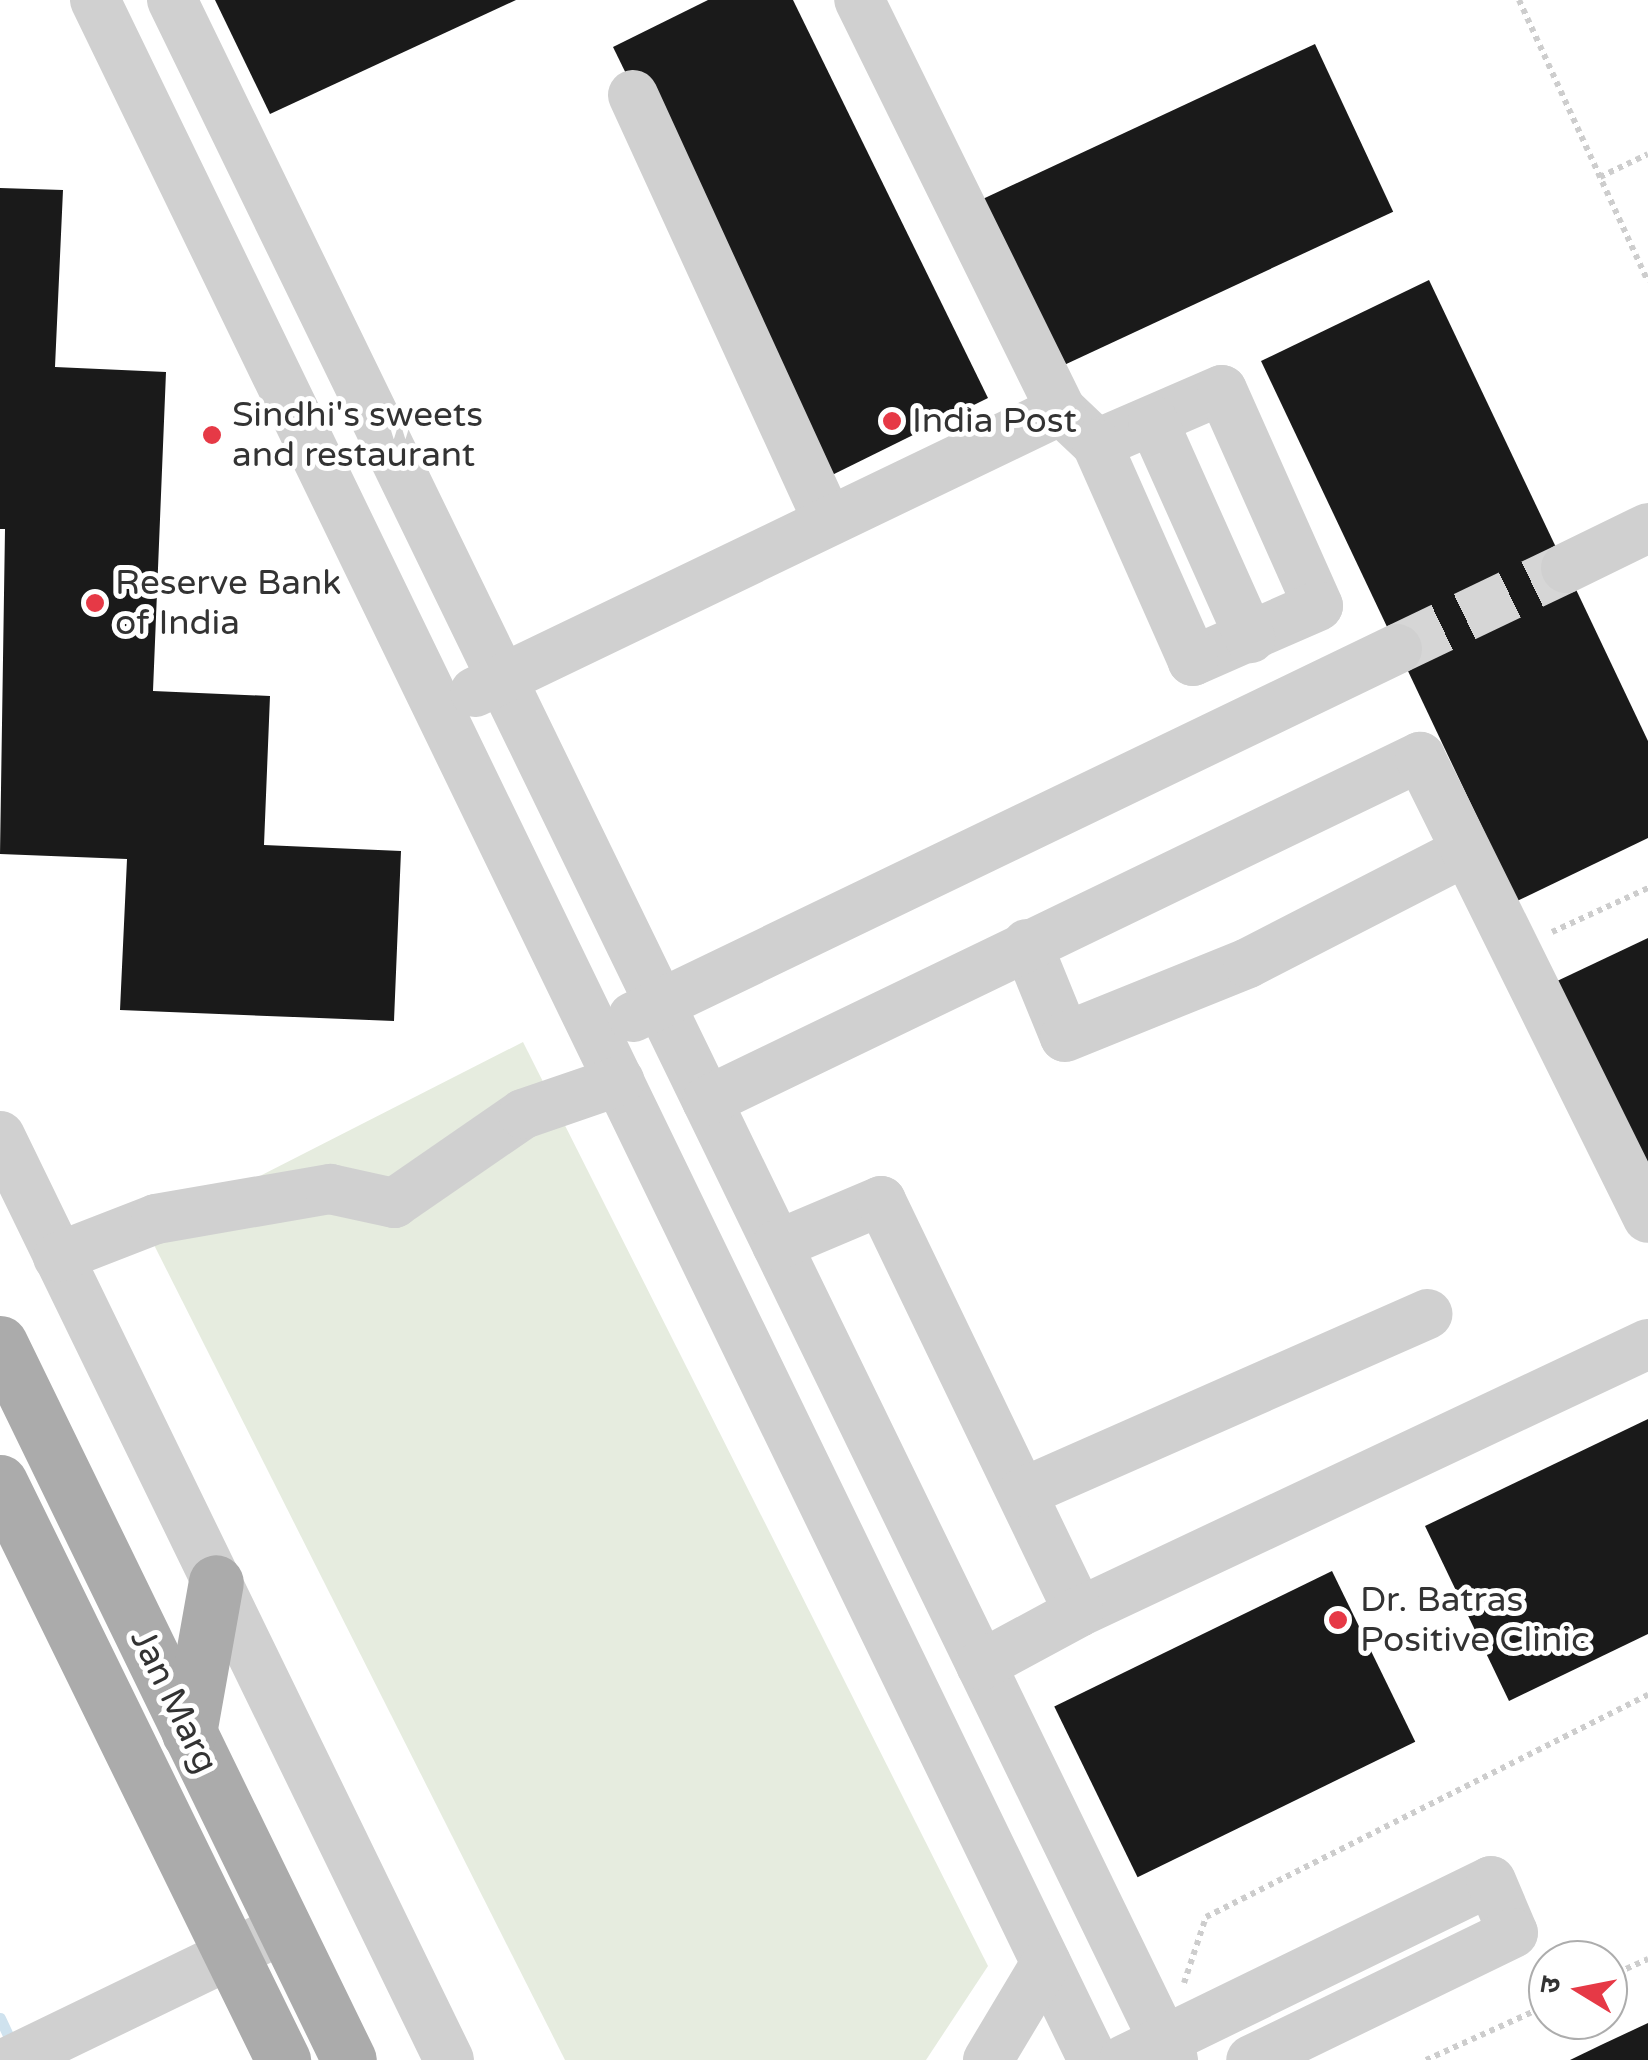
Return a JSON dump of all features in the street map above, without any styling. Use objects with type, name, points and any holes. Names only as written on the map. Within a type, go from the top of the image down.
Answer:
[{"type":"main road","name":"Jan Marg","points":[[0,1342],[348,2060]]},
{"type":"main road","name":"Jan Marg","points":[[0,1482],[283,2060]]},
{"type":"main road","points":[[189,1733],[216,1582]]},
{"type":"street","points":[[95,0],[1093,2060]]},
{"type":"street","points":[[172,0],[981,1665],[1153,2054],[1491,1881],[1513,1933],[1251,2060]]},
{"type":"street","points":[[859,0],[1061,410],[1097,444],[1192,661],[1318,606],[1222,390],[1097,444]]},
{"type":"street","points":[[634,95],[828,520]]},
{"type":"street","points":[[439,710],[1061,410]]},
{"type":"street","points":[[1153,420],[1250,638]]},
{"type":"street","points":[[1566,568],[1648,528]]},
{"type":"street","points":[[596,1034],[1397,649]]},
{"type":"street","points":[[707,1101],[1420,757],[1648,1218]]},
{"type":"street","points":[[1027,944],[1065,1037],[1248,963],[1466,851]]},
{"type":"street","points":[[58,1257],[156,1219],[330,1190],[394,1203],[524,1114],[619,1081]]},
{"type":"street","points":[[0,1136],[449,2060]]},
{"type":"street","points":[[777,1245],[881,1201],[1079,1612]]},
{"type":"street","points":[[1024,1492],[1428,1314]]},
{"type":"street","points":[[981,1665],[1079,1612],[1648,1344]]},
{"type":"street","points":[[12,2060],[284,1929]]},
{"type":"street","points":[[988,2060],[1046,1962]]},
{"type":"path","points":[[1520,0],[1648,282]]},
{"type":"path","points":[[1600,176],[1648,154]]},
{"type":"path","points":[[1515,950],[1648,888]]},
{"type":"path","points":[[1153,2054],[1206,1918],[1648,1695]]},
{"type":"path","points":[[1426,2060],[1528,2013]]},
{"type":"shaded area","points":[[523,1042],[988,1966],[926,2060],[565,2060],[148,1233]]},
{"type":"building","points":[[215,0],[516,0],[270,114]]},
{"type":"building","points":[[708,0],[793,0],[988,398],[824,479],[613,47]]},
{"type":"building","points":[[1315,44],[1393,212],[1059,368],[981,200]]},
{"type":"building","points":[[0,188],[63,190],[55,367],[166,372],[153,691],[270,696],[264,845],[401,851],[394,1021],[120,1010],[127,859],[0,854],[5,529],[0,529]]},
{"type":"building","points":[[1429,280],[1648,741],[1648,838],[1517,901],[1261,361]]},
{"type":"building","points":[[1648,938],[1648,1167],[1555,982]]},
{"type":"building","points":[[1648,1419],[1648,1634],[1509,1701],[1425,1526]]},
{"type":"building","points":[[1332,1571],[1415,1742],[1138,1877],[1054,1706]]},
{"type":"building","points":[[1648,2023],[1648,2060],[1570,2060],[1612,2040],[1628,2040],[1628,2032]]},
{"type":"waterway","points":[[0,2018],[13,2046]]},
{"type":"tunnel","points":[[1397,649],[1566,568]]},
{"type":"place","name":"India Post","points":[[892,421]]},
{"type":"place","name":"Sindhi's sweets and restaurant","points":[[212,435]]},
{"type":"place","name":"Reserve Bank of India","points":[[95,603]]},
{"type":"place","name":"Dr. Batras Positive Clinic","points":[[1338,1620]]}]
